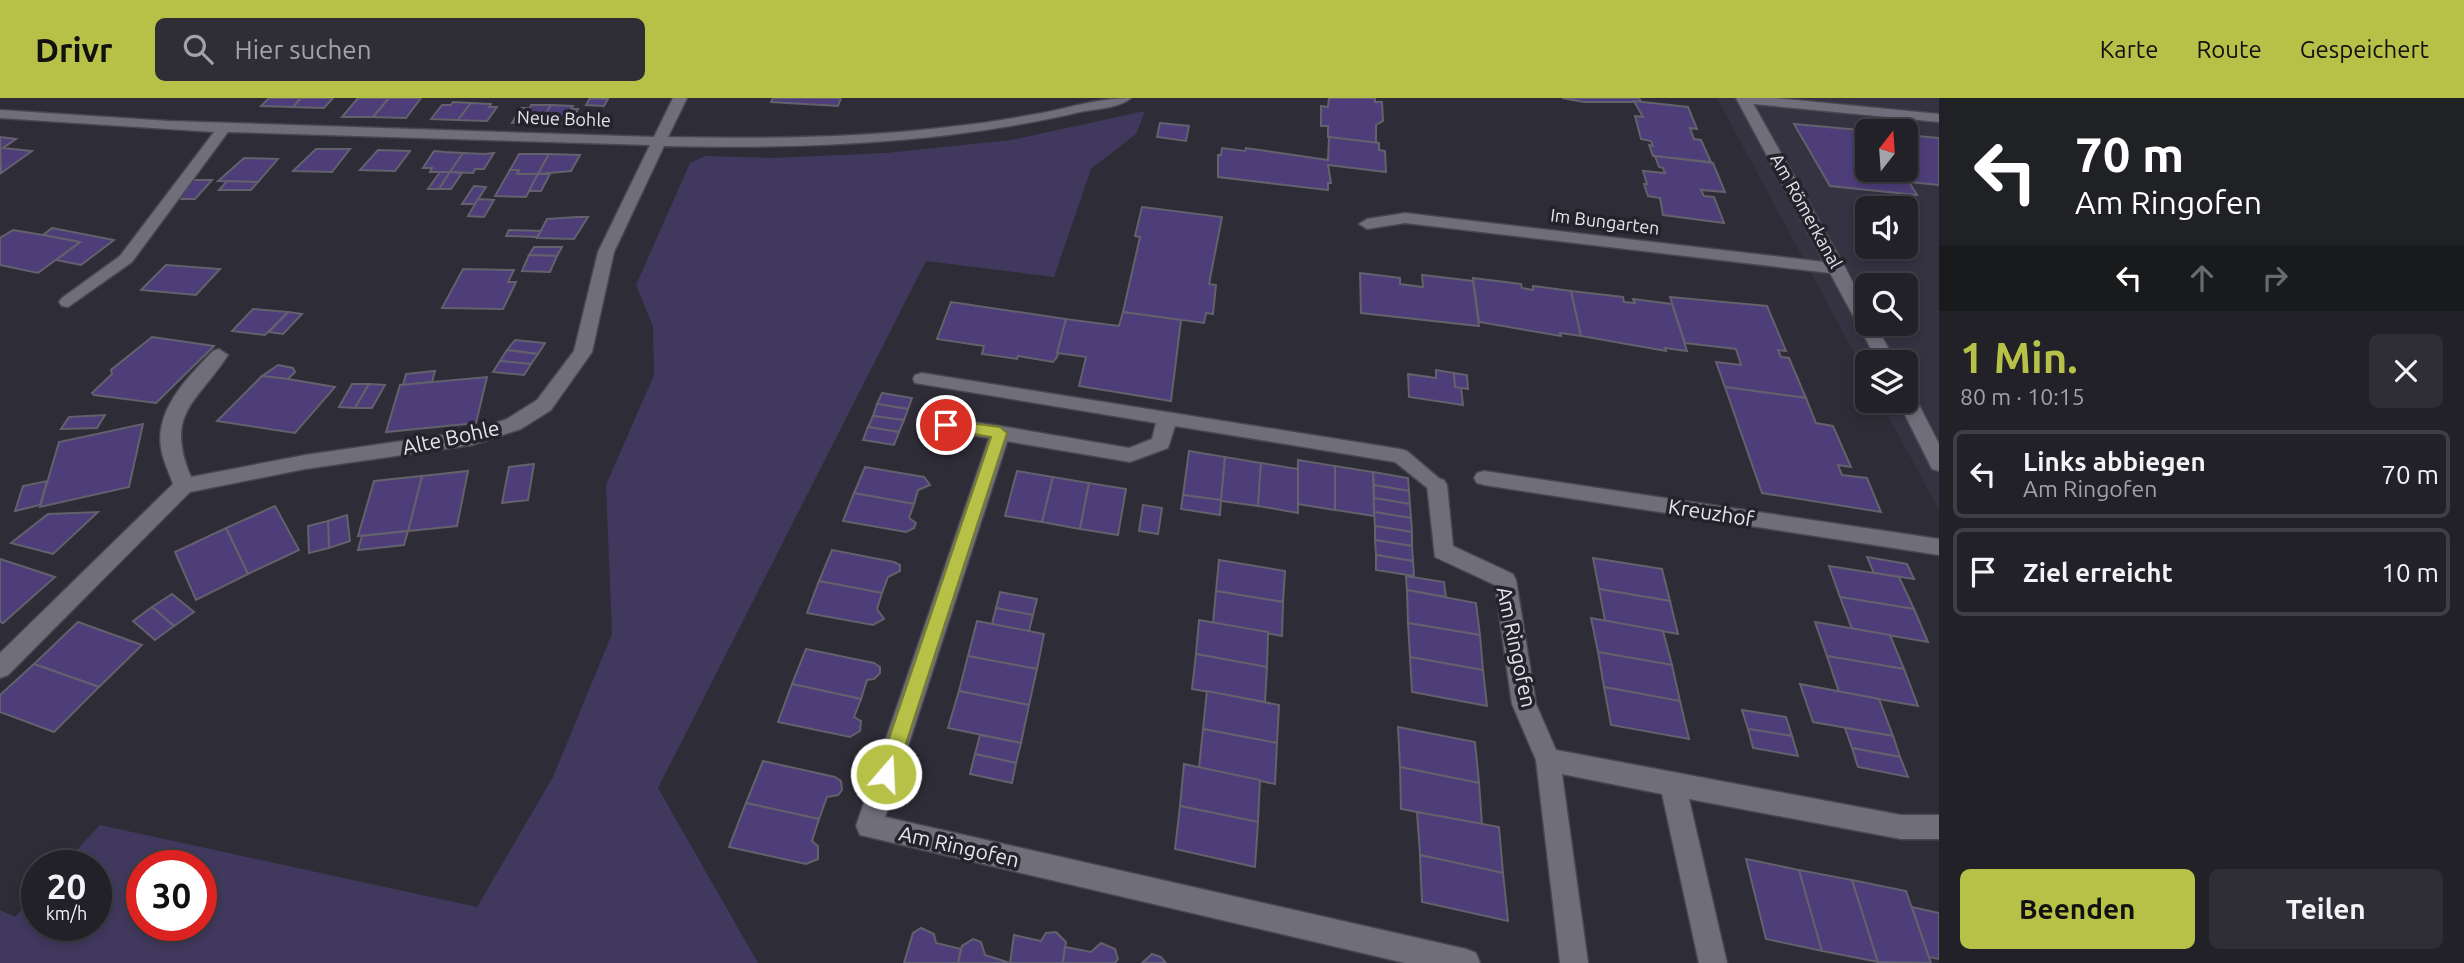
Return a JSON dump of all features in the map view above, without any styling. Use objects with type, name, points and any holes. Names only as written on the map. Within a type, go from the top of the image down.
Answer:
[{"type":"street","name":"Alte Bohle","points":[[184,486],[305,462],[472,438],[514,424],[544,405],[583,352],[606,252],[680,98]]},
{"type":"street","name":"Neue Bohle","points":[[0,114],[225,126],[660,141],[847,142],[933,135],[1011,124],[1124,98]]},
{"type":"street","points":[[1743,98],[1939,118]]},
{"type":"street","name":"Am Römerkanal","points":[[1743,98],[1881,350]]},
{"type":"street","points":[[68,302],[126,259],[225,126]]},
{"type":"street","name":"Im Bungarten","points":[[1367,224],[1405,218],[1838,269]]},
{"type":"street","points":[[0,668],[184,486],[170,444],[174,414],[193,384],[219,355]]},
{"type":"street","points":[[922,379],[1167,419],[1161,443],[1130,455],[946,425]]},
{"type":"street","points":[[1914,413],[1939,464]]},
{"type":"street","name":"Am Ringofen","points":[[1167,419],[1401,456],[1437,485],[1443,551],[1505,580],[1524,704],[1548,760],[1574,963]]},
{"type":"street","name":"Am Ringofen","points":[[1000,433],[869,826],[1466,963]]},
{"type":"street","name":"Kreuzhof","points":[[1484,478],[1939,547]]},
{"type":"street","points":[[1548,760],[1901,827],[1939,827]]},
{"type":"street","points":[[1673,784],[1713,963]]},
{"type":"shaded area","points":[[1717,98],[1939,98],[1939,510],[1886,413],[1918,413],[1918,350],[1855,350],[1855,355]]},
{"type":"shaded area","points":[[1145,111],[1136,134],[1091,169],[1054,277],[926,261],[658,788],[758,963],[0,963],[0,910],[15,917],[21,910],[21,941],[112,941],[112,850],[77,850],[100,825],[215,850],[126,850],[126,941],[217,941],[217,850],[477,907],[553,777],[612,634],[606,485],[654,375],[653,326],[636,285],[690,163],[705,156],[773,158],[886,153],[1011,140]]},
{"type":"building","points":[[269,98],[301,98],[293,107],[261,106]]},
{"type":"building","points":[[301,98],[333,98],[324,108],[293,107]]},
{"type":"building","points":[[358,98],[389,98],[373,117],[342,117]]},
{"type":"building","points":[[389,98],[421,98],[406,118],[373,117]]},
{"type":"building","points":[[590,98],[608,99],[604,106],[586,105]]},
{"type":"building","points":[[773,98],[841,98],[838,106],[771,102]]},
{"type":"building","points":[[1329,98],[1375,98],[1375,102],[1382,102],[1383,121],[1376,125],[1376,143],[1328,137],[1328,126],[1321,126],[1321,106],[1328,107]]},
{"type":"building","points":[[1562,98],[1639,98],[1641,102],[1584,102]]},
{"type":"building","points":[[1634,101],[1688,107],[1697,129],[1690,128],[1694,139],[1701,140],[1711,162],[1653,156],[1649,145],[1653,146],[1651,141],[1641,139],[1635,116],[1643,117]]},
{"type":"building","points":[[453,102],[471,103],[458,120],[431,119],[442,105],[451,105]]},
{"type":"building","points":[[471,103],[497,107],[487,121],[458,120]]},
{"type":"building","points":[[531,105],[551,105],[541,122],[512,123],[521,108],[530,108]]},
{"type":"building","points":[[551,105],[573,106],[571,109],[578,109],[570,124],[541,122]]},
{"type":"building","points":[[1160,123],[1189,126],[1186,141],[1157,137]]},
{"type":"building","points":[[1794,124],[1855,130],[1855,182],[1909,182],[1917,195],[1830,186]]},
{"type":"building","points":[[1918,136],[1939,138],[1939,185],[1909,182],[1918,182]]},
{"type":"building","points":[[0,137],[16,139],[3,148],[32,151],[1,173]]},
{"type":"building","points":[[1329,137],[1379,143],[1379,150],[1385,151],[1386,172],[1328,165],[1331,183],[1328,183],[1328,190],[1218,177],[1218,155],[1221,155],[1222,148],[1245,151],[1246,148],[1328,160]]},
{"type":"building","points":[[316,149],[350,149],[332,172],[293,171]]},
{"type":"building","points":[[378,150],[410,151],[395,171],[360,170]]},
{"type":"building","points":[[434,151],[463,153],[450,172],[430,172],[432,168],[423,168]]},
{"type":"building","points":[[463,153],[494,153],[484,169],[475,169],[473,173],[450,172]]},
{"type":"building","points":[[519,154],[549,154],[538,174],[517,174],[519,170],[510,170]]},
{"type":"building","points":[[549,154],[580,155],[571,171],[538,174]]},
{"type":"building","points":[[1655,156],[1713,163],[1725,192],[1701,190],[1704,196],[1714,197],[1724,223],[1663,215],[1660,198],[1648,196],[1644,184],[1647,184],[1643,171],[1665,173],[1663,168],[1659,167]]},
{"type":"building","points":[[244,158],[278,159],[258,182],[218,181]]},
{"type":"building","points":[[510,170],[519,170],[517,174],[538,174],[526,197],[495,196]]},
{"type":"building","points":[[440,172],[450,172],[439,189],[428,189]]},
{"type":"building","points":[[450,172],[462,173],[451,189],[439,189]]},
{"type":"building","points":[[538,174],[550,174],[541,191],[529,191]]},
{"type":"building","points":[[193,180],[212,180],[195,199],[179,199]]},
{"type":"building","points":[[227,181],[258,182],[251,190],[219,190]]},
{"type":"building","points":[[474,186],[486,187],[475,204],[462,204]]},
{"type":"building","points":[[478,199],[494,200],[484,217],[468,216]]},
{"type":"building","points":[[1142,207],[1222,217],[1209,284],[1216,285],[1213,314],[1206,313],[1204,323],[1123,312],[1140,237],[1135,236]]},
{"type":"building","points":[[588,217],[574,239],[537,238],[547,219]]},
{"type":"building","points":[[52,228],[114,240],[81,265],[56,260],[80,242],[43,235]]},
{"type":"building","points":[[13,230],[80,242],[38,273],[0,265],[0,238]]},
{"type":"building","points":[[509,230],[541,231],[537,237],[506,236]]},
{"type":"building","points":[[534,247],[562,247],[557,256],[529,255]]},
{"type":"building","points":[[529,255],[557,256],[550,272],[522,271]]},
{"type":"building","points":[[166,265],[220,269],[196,295],[141,290]]},
{"type":"building","points":[[463,269],[514,270],[508,282],[516,282],[503,309],[442,308]]},
{"type":"building","points":[[1360,273],[1400,278],[1400,284],[1423,287],[1422,275],[1473,281],[1479,326],[1361,313]]},
{"type":"building","points":[[1473,278],[1521,284],[1522,288],[1533,290],[1533,286],[1571,291],[1581,336],[1560,333],[1561,336],[1479,322]]},
{"type":"building","points":[[1571,291],[1623,297],[1624,302],[1635,303],[1633,299],[1672,304],[1687,351],[1665,348],[1666,351],[1581,336]]},
{"type":"building","points":[[1670,297],[1767,306],[1786,351],[1778,350],[1781,357],[1789,358],[1806,398],[1725,387],[1716,362],[1741,365],[1736,349],[1685,343]]},
{"type":"building","points":[[951,302],[1066,319],[1057,357],[1053,362],[982,354],[984,346],[937,339]]},
{"type":"building","points":[[253,309],[288,312],[265,335],[232,331]]},
{"type":"building","points":[[288,312],[302,314],[283,334],[269,332]]},
{"type":"building","points":[[1123,312],[1181,320],[1171,401],[1079,386],[1086,357],[1057,353],[1066,319],[1119,326]]},
{"type":"building","points":[[152,337],[214,346],[156,403],[92,393],[112,374],[111,370]]},
{"type":"building","points":[[515,340],[545,343],[538,354],[507,350]]},
{"type":"building","points":[[507,350],[538,354],[531,364],[500,361]]},
{"type":"building","points":[[500,361],[531,364],[524,375],[493,372]]},
{"type":"building","points":[[278,365],[293,368],[295,372],[288,379],[262,376]]},
{"type":"building","points":[[1436,370],[1454,373],[1455,387],[1461,387],[1463,405],[1409,397],[1408,374],[1436,378]]},
{"type":"building","points":[[435,371],[432,382],[403,385],[406,374]]},
{"type":"building","points":[[1454,373],[1467,375],[1468,389],[1455,387]]},
{"type":"building","points":[[262,376],[335,387],[295,433],[217,421]]},
{"type":"building","points":[[487,377],[476,423],[386,432],[400,385]]},
{"type":"building","points":[[352,384],[369,384],[355,408],[339,407]]},
{"type":"building","points":[[369,384],[385,385],[372,408],[355,408]]},
{"type":"building","points":[[1725,387],[1806,398],[1816,423],[1833,426],[1851,467],[1838,465],[1842,475],[1867,478],[1881,512],[1762,493]]},
{"type":"building","points":[[882,393],[912,398],[908,409],[877,404]]},
{"type":"building","points":[[877,404],[908,409],[904,420],[873,416]]},
{"type":"building","points":[[105,415],[97,428],[61,429],[69,417]]},
{"type":"building","points":[[873,416],[904,420],[899,432],[868,427]]},
{"type":"building","points":[[143,424],[129,487],[40,507],[59,442]]},
{"type":"building","points":[[868,427],[899,432],[894,445],[863,440]]},
{"type":"building","points":[[1189,451],[1225,457],[1221,500],[1183,495]]},
{"type":"building","points":[[1225,457],[1261,463],[1258,506],[1221,501]]},
{"type":"building","points":[[1298,460],[1335,466],[1335,510],[1297,504]]},
{"type":"building","points":[[1261,463],[1298,469],[1298,513],[1258,506]]},
{"type":"building","points":[[534,464],[528,500],[502,503],[509,467]]},
{"type":"building","points":[[1335,466],[1373,472],[1374,516],[1335,510]]},
{"type":"building","points":[[865,467],[924,477],[930,485],[918,490],[914,504],[854,493]]},
{"type":"building","points":[[468,471],[457,526],[408,531],[422,476]]},
{"type":"building","points":[[1017,471],[1053,477],[1042,522],[1005,516]]},
{"type":"building","points":[[1373,472],[1408,478],[1409,491],[1374,485]]},
{"type":"building","points":[[422,476],[408,531],[358,536],[374,481]]},
{"type":"building","points":[[1053,477],[1089,483],[1080,529],[1042,522]]},
{"type":"building","points":[[47,481],[40,505],[15,511],[23,486]]},
{"type":"building","points":[[1089,483],[1126,489],[1118,535],[1080,529]]},
{"type":"building","points":[[1374,485],[1409,491],[1410,504],[1374,498]]},
{"type":"building","points":[[854,493],[914,504],[909,518],[916,523],[914,528],[906,532],[843,521]]},
{"type":"building","points":[[1183,495],[1221,500],[1220,515],[1181,509]]},
{"type":"building","points":[[1374,498],[1410,504],[1411,518],[1374,512]]},
{"type":"building","points":[[1143,505],[1162,508],[1158,534],[1139,531]]},
{"type":"building","points":[[275,506],[299,550],[248,574],[226,528]]},
{"type":"building","points":[[98,512],[53,554],[11,543],[48,514]]},
{"type":"building","points":[[1374,512],[1411,518],[1412,532],[1375,526]]},
{"type":"building","points":[[347,515],[350,541],[329,548],[328,521]]},
{"type":"building","points":[[328,521],[329,548],[309,553],[308,526]]},
{"type":"building","points":[[1375,526],[1412,532],[1412,546],[1375,540]]},
{"type":"building","points":[[226,528],[248,574],[196,600],[175,552]]},
{"type":"building","points":[[408,531],[404,545],[358,550],[362,536]]},
{"type":"building","points":[[1375,540],[1412,546],[1413,561],[1376,555]]},
{"type":"building","points":[[832,550],[894,562],[900,565],[900,571],[888,577],[882,593],[819,581]]},
{"type":"building","points":[[1376,555],[1413,561],[1414,576],[1376,570]]},
{"type":"building","points":[[1867,557],[1907,564],[1914,579],[1874,573]]},
{"type":"building","points":[[1593,558],[1662,569],[1670,601],[1599,589]]},
{"type":"building","points":[[0,559],[55,577],[3,623],[0,622]]},
{"type":"building","points":[[1219,560],[1285,571],[1283,602],[1216,591]]},
{"type":"building","points":[[1829,566],[1899,577],[1914,609],[1840,597]]},
{"type":"building","points":[[1406,576],[1444,582],[1446,597],[1407,590]]},
{"type":"building","points":[[819,581],[882,593],[877,609],[884,619],[873,625],[807,613]]},
{"type":"building","points":[[1599,589],[1670,601],[1678,634],[1605,621]]},
{"type":"building","points":[[1407,590],[1476,603],[1480,635],[1408,623]]},
{"type":"building","points":[[1216,591],[1283,602],[1282,636],[1213,623]]},
{"type":"building","points":[[1000,592],[1037,599],[1033,615],[996,608]]},
{"type":"building","points":[[172,594],[194,612],[174,626],[152,607]]},
{"type":"building","points":[[1840,597],[1914,609],[1928,642],[1852,629]]},
{"type":"building","points":[[152,607],[174,626],[155,640],[133,621]]},
{"type":"building","points":[[996,608],[1033,615],[1029,631],[992,624]]},
{"type":"building","points":[[1591,618],[1663,631],[1672,665],[1598,652]]},
{"type":"building","points":[[1199,620],[1268,632],[1267,667],[1196,654]]},
{"type":"building","points":[[977,621],[1044,634],[1037,669],[968,656]]},
{"type":"building","points":[[78,622],[142,645],[99,687],[34,664]]},
{"type":"building","points":[[1815,622],[1890,635],[1904,669],[1827,656]]},
{"type":"building","points":[[1408,623],[1480,635],[1483,670],[1410,657]]},
{"type":"building","points":[[806,649],[874,663],[880,667],[880,673],[874,679],[867,680],[861,699],[792,684]]},
{"type":"building","points":[[1598,652],[1672,665],[1680,701],[1604,687]]},
{"type":"building","points":[[1196,654],[1267,667],[1265,702],[1192,689]]},
{"type":"building","points":[[968,656],[1037,669],[1029,705],[959,691]]},
{"type":"building","points":[[1827,656],[1904,669],[1918,706],[1839,692]]},
{"type":"building","points":[[1410,657],[1483,670],[1487,706],[1412,692]]},
{"type":"building","points":[[34,664],[99,687],[54,732],[0,712],[0,695]]},
{"type":"building","points":[[792,684],[861,699],[854,717],[861,721],[860,731],[850,737],[778,722]]},
{"type":"building","points":[[1800,684],[1879,699],[1893,736],[1813,722]]},
{"type":"building","points":[[1604,687],[1680,701],[1689,739],[1611,725]]},
{"type":"building","points":[[959,691],[1029,705],[1021,743],[948,728]]},
{"type":"building","points":[[1207,691],[1279,705],[1277,743],[1203,729]]},
{"type":"building","points":[[1742,710],[1786,717],[1792,736],[1748,729]]},
{"type":"building","points":[[1398,727],[1475,742],[1479,783],[1400,767]]},
{"type":"building","points":[[1845,728],[1893,736],[1900,757],[1852,748]]},
{"type":"building","points":[[1203,729],[1277,743],[1275,784],[1199,768]]},
{"type":"building","points":[[1748,729],[1792,736],[1798,756],[1753,748]]},
{"type":"building","points":[[980,735],[1021,743],[1016,763],[975,754]]},
{"type":"building","points":[[1852,748],[1900,757],[1908,777],[1858,767]]},
{"type":"building","points":[[975,754],[1016,763],[1012,783],[970,774]]},
{"type":"building","points":[[763,761],[835,777],[841,781],[842,790],[838,795],[827,797],[819,819],[746,803]]},
{"type":"building","points":[[1184,764],[1260,780],[1258,822],[1180,806]]},
{"type":"building","points":[[1400,767],[1479,783],[1482,824],[1401,809]]},
{"type":"building","points":[[746,803],[819,819],[812,841],[818,846],[818,859],[806,864],[729,847]]},
{"type":"building","points":[[1180,806],[1258,822],[1255,867],[1175,849]]},
{"type":"building","points":[[1417,812],[1499,827],[1503,873],[1420,855]]},
{"type":"building","points":[[1420,855],[1503,873],[1508,921],[1422,902]]},
{"type":"building","points":[[1746,859],[1799,870],[1822,951],[1766,939]]},
{"type":"building","points":[[1799,870],[1852,880],[1878,962],[1822,951]]},
{"type":"building","points":[[1852,880],[1906,891],[1931,963],[1878,962]]},
{"type":"building","points":[[1912,907],[1939,913],[1939,959],[1929,957]]},
{"type":"building","points":[[921,928],[934,934],[936,943],[961,949],[958,963],[904,963],[913,933]]},
{"type":"building","points":[[1056,932],[1066,942],[1063,963],[1010,963],[1014,935],[1041,941],[1046,933]]},
{"type":"building","points":[[973,939],[981,942],[985,955],[1010,963],[958,963],[962,946]]},
{"type":"building","points":[[1101,943],[1115,949],[1118,959],[1115,963],[1063,963],[1065,947],[1091,952]]},
{"type":"building","points":[[1152,954],[1161,957],[1166,963],[1142,963]]},
{"type":"route","points":[[886,774],[1000,433],[946,425]]}]
